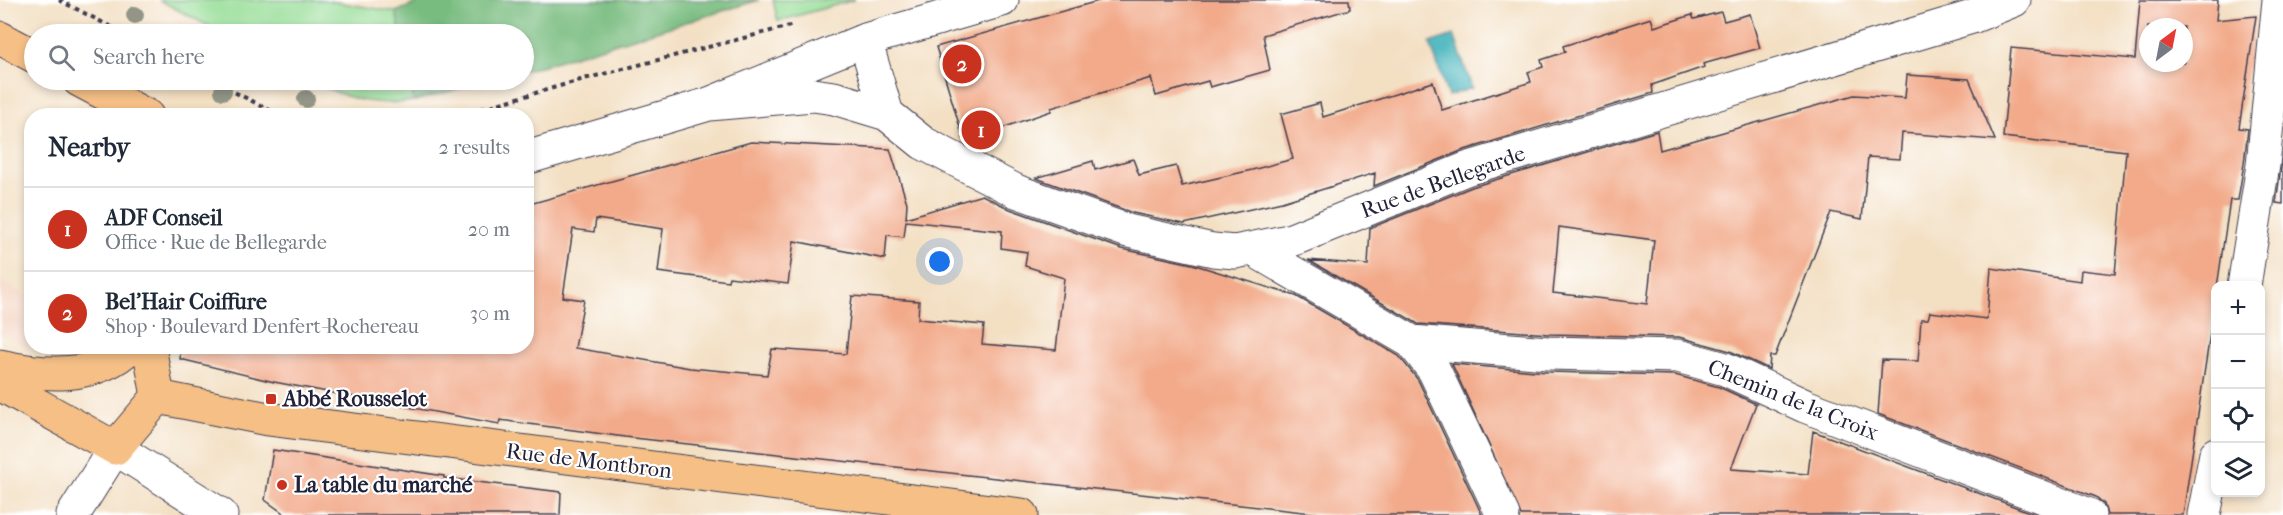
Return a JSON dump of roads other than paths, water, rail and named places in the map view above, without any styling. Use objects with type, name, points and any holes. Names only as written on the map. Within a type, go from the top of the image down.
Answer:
[{"type":"main road","points":[[0,38],[24,51]]},
{"type":"main road","points":[[98,90],[132,108]]},
{"type":"main road","points":[[0,366],[45,374],[75,373],[113,359],[120,354]]},
{"type":"main road","points":[[0,384],[115,448],[158,397],[150,354]]},
{"type":"main road","name":"Rue de Montbron","points":[[158,397],[268,419],[1022,515]]},
{"type":"street","points":[[534,156],[709,104],[865,40],[1002,0]]},
{"type":"street","name":"Rue de Bellegarde","points":[[709,104],[813,95],[887,114],[923,143],[1016,191],[1128,231],[1213,250],[1254,250],[1289,241],[1466,169],[1972,17],[2014,0]]},
{"type":"street","points":[[2245,281],[2273,165],[2279,0]]},
{"type":"street","points":[[865,40],[887,114]]},
{"type":"street","points":[[1254,250],[1412,342],[1434,370],[1503,515]]},
{"type":"street","name":"Chemin de la Croix","points":[[1412,342],[1548,353],[1678,356],[1725,369],[1805,406],[2089,515]]},
{"type":"street","points":[[73,515],[115,448],[221,515]]},
{"type":"street","points":[[2204,515],[2211,479]]},
{"type":"water","points":[[1454,35],[1472,88],[1448,96],[1430,43]]},
{"type":"place","name":"Bel'Hair Coiffure","points":[[962,64]]},
{"type":"place","name":"ADF Conseil","points":[[981,130]]},
{"type":"place","name":"Abbé Rousselot","points":[[271,399]]},
{"type":"place","name":"La table du marché","points":[[282,485]]}]
